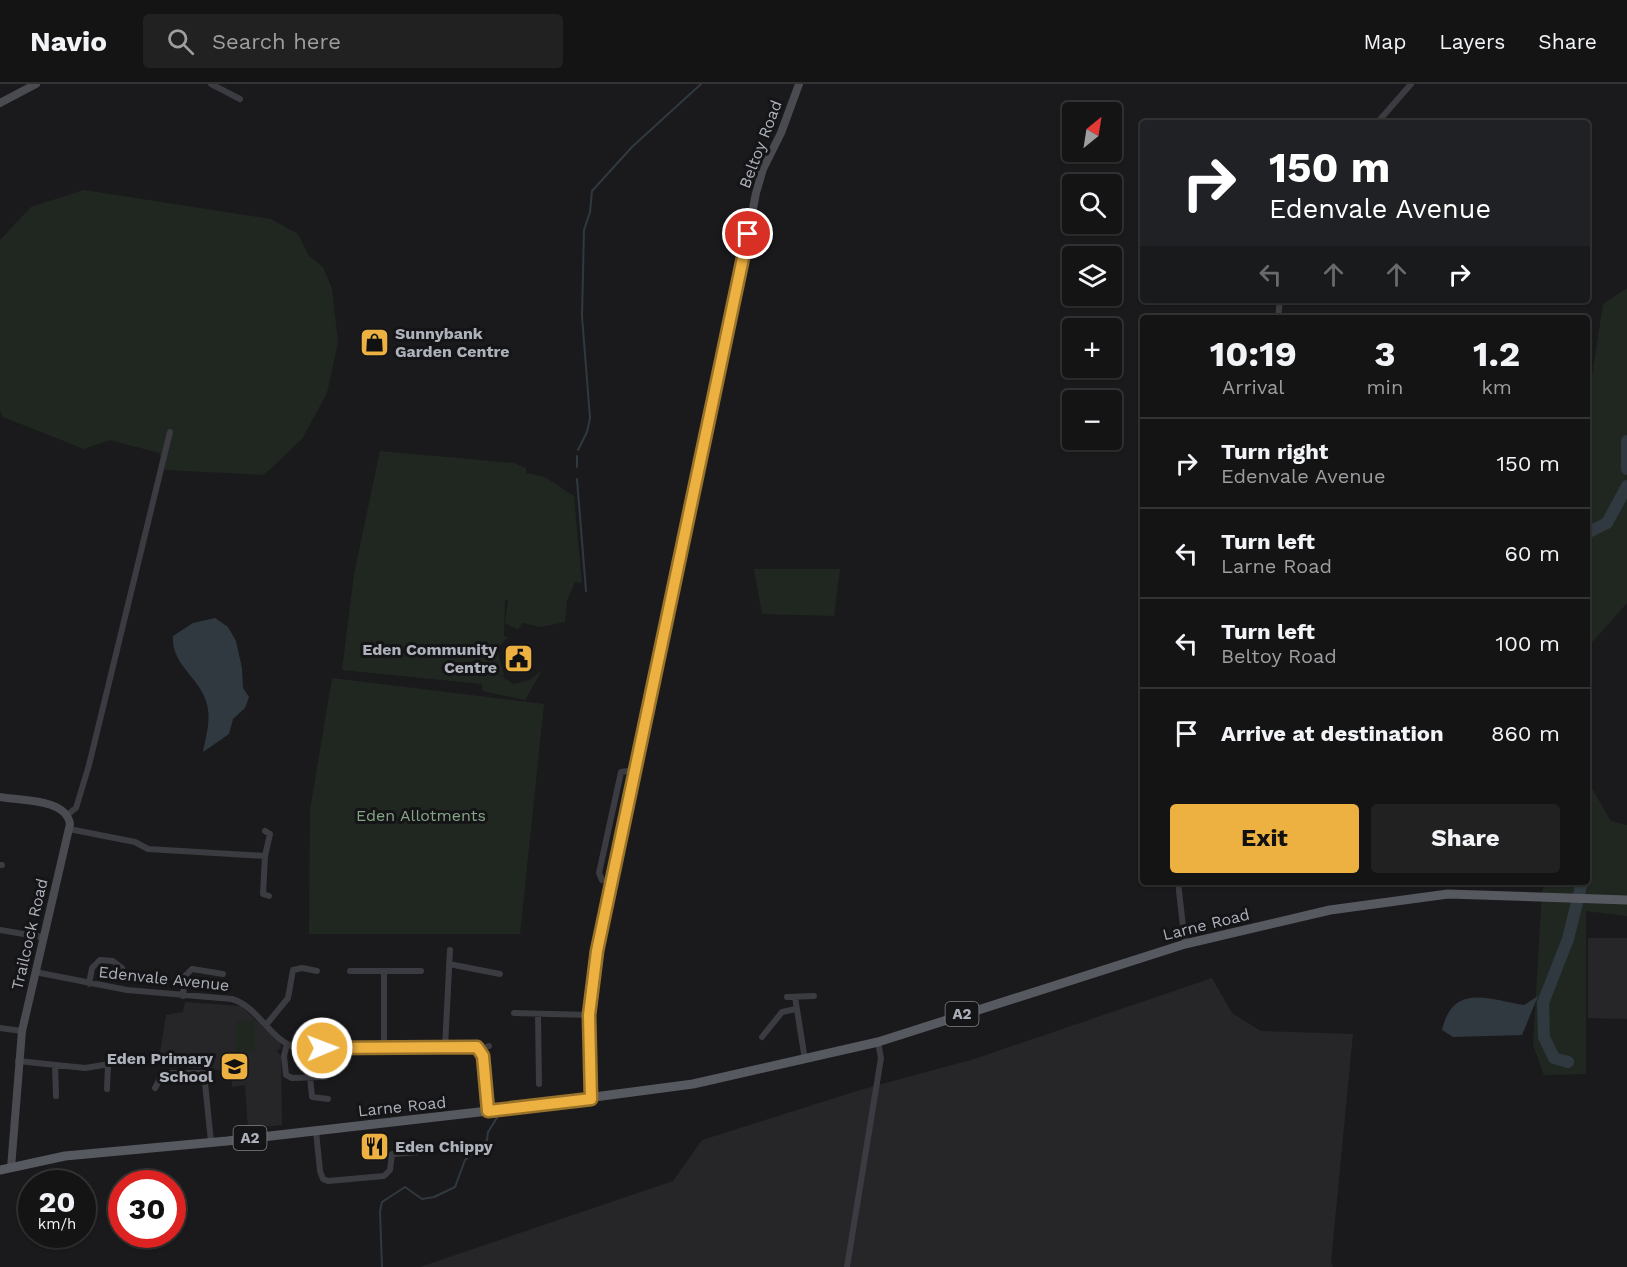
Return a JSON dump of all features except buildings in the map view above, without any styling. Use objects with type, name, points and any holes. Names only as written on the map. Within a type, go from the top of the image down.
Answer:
[{"type":"main road","points":[[0,103],[36,84]]},
{"type":"main road","name":"Beltoy Road","points":[[591,1099],[589,1015],[597,951],[715,404],[756,193],[763,169],[781,133],[799,84]]},
{"type":"main road","points":[[0,797],[55,806],[67,815]]},
{"type":"main road","name":"Trailcock Road","points":[[11,1168],[22,1032],[42,937],[69,830],[67,815]]},
{"type":"main road","name":"Larne Road","points":[[0,1170],[65,1156],[316,1131],[591,1099],[693,1084],[878,1042],[1185,944],[1330,910],[1448,894],[1627,900]]},
{"type":"street","points":[[211,84],[240,99]]},
{"type":"street","points":[[1380,120],[1411,84]]},
{"type":"street","points":[[67,815],[76,808],[89,765],[170,432]]},
{"type":"street","points":[[612,882],[602,880],[599,873],[621,772],[636,770]]},
{"type":"street","points":[[69,830],[135,842],[148,849],[265,856]]},
{"type":"street","points":[[256,897],[266,895],[265,856],[270,833]]},
{"type":"street","points":[[1178,885],[1185,944]]},
{"type":"street","points":[[0,930],[42,937]]},
{"type":"street","points":[[445,1047],[450,950]]},
{"type":"street","name":"Edenvale Avenue","points":[[89,984],[92,968],[100,960],[113,961],[122,968]]},
{"type":"street","points":[[449,964],[500,974]]},
{"type":"street","points":[[266,1025],[288,998],[293,970],[302,968],[317,971]]},
{"type":"street","points":[[183,996],[185,976],[192,969],[223,974]]},
{"type":"street","points":[[350,971],[421,971]]},
{"type":"street","points":[[384,971],[384,1048]]},
{"type":"street","name":"Edenvale Avenue","points":[[35,972],[89,984],[236,1000],[246,1005],[287,1044]]},
{"type":"street","points":[[787,997],[814,996]]},
{"type":"street","points":[[795,997],[805,1060]]},
{"type":"street","points":[[762,1036],[782,1012],[796,1010]]},
{"type":"street","points":[[514,1013],[589,1015]]},
{"type":"street","points":[[538,1014],[538,1084]]},
{"type":"street","points":[[0,1028],[22,1032]]},
{"type":"street","points":[[848,1267],[881,1058],[878,1042]]},
{"type":"street","points":[[325,1077],[292,1078],[285,1073],[284,1056],[287,1044],[302,1048],[473,1047],[480,1050],[483,1056],[488,1111]]},
{"type":"street","points":[[480,1050],[489,1046]]},
{"type":"street","points":[[18,1061],[85,1068],[116,1063]]},
{"type":"street","points":[[55,1065],[56,1096]]},
{"type":"street","points":[[107,1089],[108,1066]]},
{"type":"street","points":[[154,1088],[163,1073],[204,1073],[211,1142]]},
{"type":"street","points":[[310,1077],[312,1097],[328,1099]]},
{"type":"street","points":[[316,1131],[320,1171],[323,1179],[328,1181],[384,1176],[390,1170],[392,1154],[419,1152]]},
{"type":"shaded area","points":[[215,618],[228,627],[236,641],[242,668],[243,688],[249,697],[245,708],[233,719],[229,734],[203,752],[208,726],[208,707],[202,692],[176,654],[173,636],[193,623]]},
{"type":"shaded area","points":[[1588,938],[1627,938],[1627,1019],[1588,1018]]},
{"type":"shaded area","points":[[1212,978],[1232,1013],[1261,1031],[1353,1034],[1331,1262],[1333,1267],[420,1267],[673,1181],[702,1140],[860,1090],[974,1059]]},
{"type":"shaded area","points":[[1538,996],[1522,1035],[1453,1037],[1442,1030],[1447,1015],[1454,1005],[1463,1000],[1485,998],[1524,1005]]},
{"type":"shaded area","name":"Eden Primary School","points":[[185,1002],[241,1006],[280,1043],[281,1048],[277,1051],[281,1056],[282,1125],[248,1129],[245,1085],[232,1087],[231,1071],[163,1065],[160,1053],[166,1015],[183,1012]]},
{"type":"green space","points":[[84,190],[271,219],[298,234],[309,256],[323,267],[332,289],[338,342],[327,393],[302,439],[264,475],[165,470],[159,453],[110,440],[84,449],[3,417],[0,411],[0,240],[31,207]]},
{"type":"green space","points":[[1627,288],[1627,603],[1590,645],[1590,389],[1603,304]]},
{"type":"green space","points":[[380,451],[514,463],[526,468],[526,473],[545,477],[574,496],[582,583],[575,582],[567,600],[565,622],[541,627],[522,623],[518,630],[505,623],[508,600],[505,599],[504,636],[508,638],[500,647],[499,652],[504,677],[484,666],[514,684],[530,680],[542,670],[525,700],[482,691],[482,684],[342,670],[354,574]]},
{"type":"green space","points":[[754,569],[840,569],[834,616],[762,614]]},
{"type":"green space","name":"Eden Allotments","points":[[332,678],[544,704],[520,934],[309,934],[310,810]]},
{"type":"green space","points":[[1590,785],[1611,821],[1627,825],[1627,916],[1586,911],[1586,1074],[1544,1075],[1533,1045],[1544,885],[1590,885]]},
{"type":"green space","points":[[236,1020],[254,1021],[255,1052],[236,1054]]},
{"type":"waterway","points":[[578,450],[587,432],[590,418],[582,316],[584,230],[590,212],[592,191],[632,147],[701,84]]},
{"type":"waterway","points":[[1627,441],[1627,469]]},
{"type":"waterway","points":[[577,456],[577,467]]},
{"type":"waterway","points":[[577,479],[586,591]]},
{"type":"waterway","points":[[1590,532],[1607,523],[1627,486]]},
{"type":"waterway","points":[[1568,1062],[1554,1058],[1544,1037],[1543,1003],[1568,939],[1581,885]]},
{"type":"waterway","points":[[382,1267],[380,1211],[382,1202],[405,1187],[422,1199],[434,1197],[455,1187],[465,1160],[487,1140],[488,1132],[500,1113]]},
{"type":"place","name":"Sunnybank Garden Centre","points":[[374,342]]},
{"type":"place","name":"Eden Community Centre","points":[[518,658]]},
{"type":"place","name":"Eden Primary School","points":[[234,1067]]},
{"type":"place","name":"Eden Chippy","points":[[374,1146]]},
{"type":"route","points":[[322,1048],[477,1047],[483,1056],[488,1111],[591,1099],[589,1015],[597,951],[715,404],[748,234]]}]
